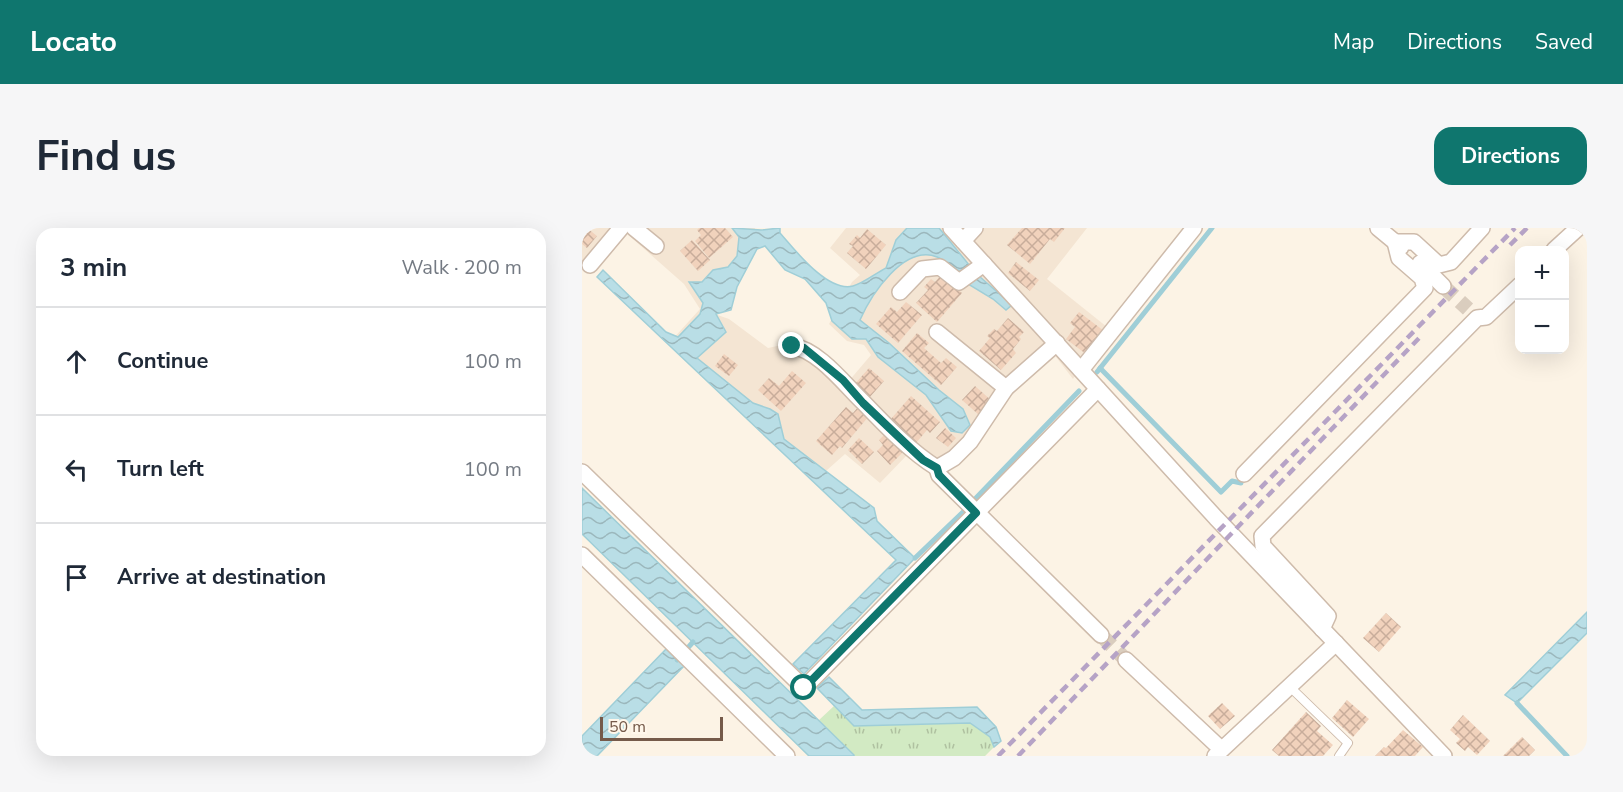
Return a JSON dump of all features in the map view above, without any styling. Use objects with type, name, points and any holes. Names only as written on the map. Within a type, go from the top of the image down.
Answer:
[{"type":"street","points":[[585,265],[621,228]]},
{"type":"street","points":[[634,228],[656,246]]},
{"type":"street","points":[[951,228],[1216,518],[1444,756]]},
{"type":"street","points":[[963,241],[975,228]]},
{"type":"street","points":[[1081,370],[1194,228]]},
{"type":"street","points":[[1378,228],[1443,286]]},
{"type":"street","points":[[1395,242],[1414,242],[1439,265],[1451,262],[1482,228]]},
{"type":"street","points":[[1558,246],[1578,228]]},
{"type":"street","points":[[1244,474],[1425,288],[1422,278],[1399,258],[1395,242]]},
{"type":"street","points":[[900,292],[922,269],[940,267],[959,282],[984,264]]},
{"type":"street","points":[[1322,629],[1328,616],[1263,546],[1262,536],[1473,313],[1486,317],[1515,290]]},
{"type":"street","points":[[937,332],[1006,388]]},
{"type":"street","points":[[937,468],[954,458],[970,442],[1006,388],[1057,343]]},
{"type":"street","points":[[792,346],[804,348],[843,380],[863,403],[923,460],[937,468],[939,475],[976,513],[1101,635]]},
{"type":"street","points":[[582,472],[804,688],[1098,389]]},
{"type":"street","points":[[582,555],[788,756]]},
{"type":"street","points":[[1126,660],[1217,754],[1336,643]]},
{"type":"lane","points":[[1290,687],[1348,743],[1339,756]]},
{"type":"shaded area","points":[[582,228],[755,228],[749,249],[700,309],[684,284],[625,232],[596,268],[582,266]]},
{"type":"shaded area","points":[[846,228],[1087,228],[1047,279],[1107,327],[1073,379],[1053,353],[1009,391],[945,471],[908,454],[880,483],[845,454],[817,479],[671,341],[700,309],[729,319],[768,348],[800,341],[848,382],[871,355],[864,345],[847,341],[829,324],[852,282],[860,275],[830,248]]},
{"type":"green space","points":[[834,706],[854,726],[970,723],[990,737],[994,747],[985,756],[854,756],[819,720]]},
{"type":"water","points":[[732,228],[761,230],[780,228],[780,233],[812,268],[833,283],[843,286],[857,285],[886,268],[896,240],[907,228],[939,228],[970,266],[961,272],[937,257],[925,255],[913,258],[890,274],[872,298],[860,320],[963,409],[970,425],[962,433],[951,431],[926,395],[878,357],[866,339],[852,339],[832,321],[826,303],[805,279],[785,270],[765,246],[757,249],[737,287],[731,310],[716,314],[726,332],[697,358],[753,403],[778,414],[784,439],[874,508],[877,521],[915,558],[804,674],[793,664],[896,560],[597,277],[603,270],[666,332],[678,337],[700,314],[703,303],[689,282],[702,282],[713,270],[728,267],[737,256],[739,237]]},
{"type":"water","points":[[979,276],[1012,305],[1006,310],[968,284]]},
{"type":"water","points":[[582,488],[854,756],[809,756],[582,534]]},
{"type":"water","points":[[1587,612],[1587,633],[1517,703],[1505,695]]},
{"type":"water","points":[[666,649],[684,666],[597,756],[582,756],[582,736]]},
{"type":"water","points":[[829,677],[862,710],[977,707],[996,727],[1001,741],[994,747],[990,737],[970,723],[854,726],[817,688]]},
{"type":"building","points":[[582,228],[587,228],[597,236],[587,248],[582,244]]},
{"type":"building","points":[[699,228],[725,228],[733,237],[709,258],[695,241],[701,235],[697,230]]},
{"type":"building","points":[[1022,228],[1065,228],[1054,242],[1050,239],[1030,264],[1007,245]]},
{"type":"building","points":[[867,229],[886,245],[866,269],[847,253],[853,246],[849,244],[857,235],[860,238]]},
{"type":"building","points":[[692,240],[710,260],[698,271],[680,251]]},
{"type":"building","points":[[1016,262],[1039,280],[1030,291],[1008,273]]},
{"type":"building","points":[[941,275],[962,293],[937,322],[916,303],[928,290],[924,287],[931,279],[935,282]]},
{"type":"building","points":[[906,302],[922,315],[898,343],[876,324],[891,307],[897,312]]},
{"type":"building","points":[[1079,312],[1104,331],[1086,354],[1066,339],[1075,327],[1070,323]]},
{"type":"building","points":[[1008,318],[1024,332],[1013,349],[1016,353],[1001,370],[979,351],[990,338],[987,336],[994,329],[997,331]]},
{"type":"building","points":[[917,333],[929,343],[924,348],[941,363],[946,358],[957,367],[941,385],[902,351]]},
{"type":"building","points":[[724,354],[738,365],[729,376],[715,366]]},
{"type":"building","points":[[869,368],[884,381],[869,398],[854,385]]},
{"type":"building","points":[[792,371],[806,383],[781,411],[758,390],[769,378],[779,386]]},
{"type":"building","points":[[975,386],[992,401],[979,415],[962,400]]},
{"type":"building","points":[[911,396],[940,422],[930,433],[927,430],[916,443],[890,420]]},
{"type":"building","points":[[859,406],[869,416],[842,448],[840,446],[832,455],[816,441],[846,407],[853,413]]},
{"type":"building","points":[[945,428],[956,438],[948,447],[936,438]]},
{"type":"building","points":[[886,433],[903,452],[890,465],[877,451],[883,445],[879,440]]},
{"type":"building","points":[[859,438],[874,452],[862,464],[848,450]]},
{"type":"building","points":[[1386,613],[1401,627],[1379,652],[1363,638]]},
{"type":"building","points":[[1347,700],[1369,719],[1353,737],[1332,718]]},
{"type":"building","points":[[1222,703],[1235,716],[1220,729],[1208,716]]},
{"type":"building","points":[[1306,712],[1321,726],[1317,731],[1333,745],[1323,756],[1279,756],[1272,750]]},
{"type":"building","points":[[1463,715],[1490,741],[1477,755],[1468,747],[1465,751],[1456,743],[1460,739],[1450,730]]},
{"type":"building","points":[[1403,730],[1423,747],[1415,756],[1375,756],[1384,747],[1386,748]]},
{"type":"building","points":[[1522,737],[1535,750],[1529,756],[1503,756]]},
{"type":"waterway","points":[[1097,372],[1212,228]]},
{"type":"waterway","points":[[1100,368],[1221,492],[1232,481],[1241,483]]},
{"type":"waterway","points":[[976,498],[1079,391]]},
{"type":"waterway","points":[[915,558],[963,512]]},
{"type":"waterway","points":[[677,660],[693,642]]},
{"type":"waterway","points":[[1517,703],[1567,756]]},
{"type":"tunnel","points":[[1443,286],[1468,309]]},
{"type":"tunnel","points":[[1101,635],[1126,660]]},
{"type":"railway","points":[[998,756],[1515,228]]},
{"type":"railway","points":[[1510,245],[1527,228]]},
{"type":"railway","points":[[1018,756],[1422,335]]},
{"type":"route","points":[[792,346],[804,348],[843,380],[863,403],[923,460],[937,468],[939,475],[976,513],[804,688]]}]
